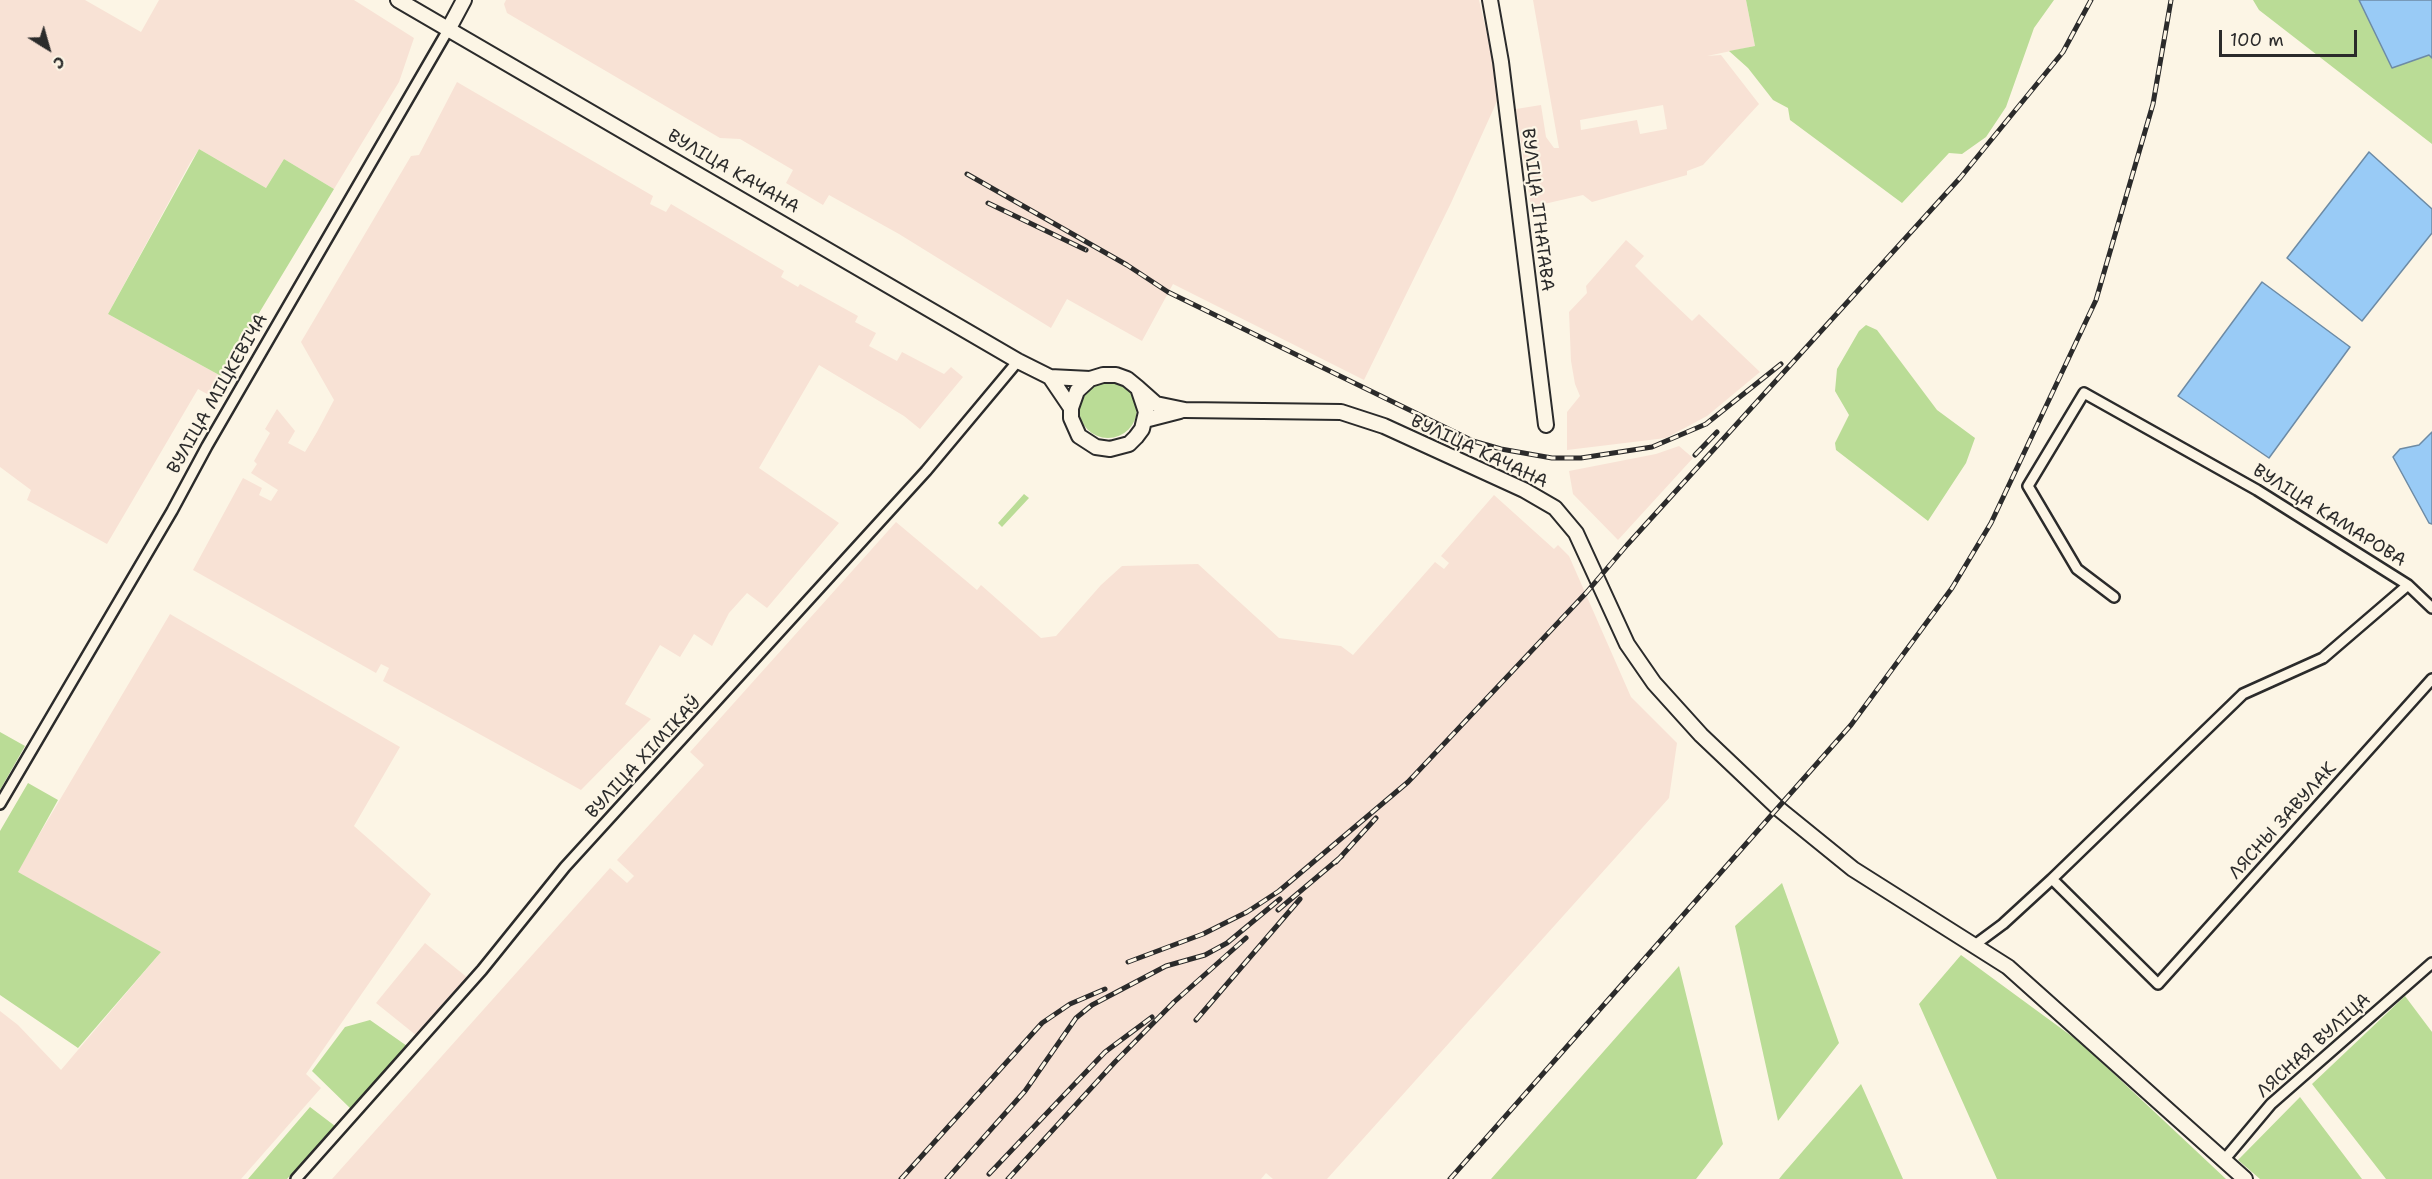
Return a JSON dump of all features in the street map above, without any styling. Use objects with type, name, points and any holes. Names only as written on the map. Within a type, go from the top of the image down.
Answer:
[{"type":"main road","name":"ВУЛІЦА КАЧАНА","points":[[398,0],[1018,361],[1050,377],[1090,379],[1103,375],[1116,375],[1127,379],[1156,404],[1185,410],[1341,412],[1384,426],[1524,490],[1555,508],[1576,533],[1627,644],[1639,662],[1701,735],[1808,834],[1853,869],[1976,944],[2008,967],[2245,1179]]},
{"type":"main road","name":"ВУЛІЦА МІЦКЕВІЧА","points":[[448,30],[464,0]]},
{"type":"main road","name":"ВУЛІЦА ІГНАТАВА","points":[[1490,0],[1502,62],[1546,425]]},
{"type":"main road","name":"ВУЛІЦА КАЧАНА","points":[[1050,377],[1071,408],[1074,427],[1080,436],[1087,443],[1103,449],[1129,444],[1136,437],[1145,420],[1185,410]]},
{"type":"main road","points":[[1071,408],[1077,391],[1090,379]]},
{"type":"main road","points":[[1137,388],[1145,403],[1145,420]]},
{"type":"street","name":"ВУЛІЦА МІЦКЕВІЧА","points":[[0,804],[172,511],[207,446],[448,30]]},
{"type":"street","name":"ВУЛІЦА ХІМІКАЎ","points":[[296,1179],[482,970],[566,867],[926,471],[1018,361]]},
{"type":"street","name":"ВУЛІЦА КАМАРОВА","points":[[1976,944],[2003,924],[2052,879],[2242,694],[2322,658],[2408,585],[2257,490],[2084,393],[2028,486],[2077,569],[2114,597]]},
{"type":"street","points":[[2408,585],[2432,608]]},
{"type":"street","name":"ЛЯСНЫ ЗАВУЛАК","points":[[2052,879],[2158,984],[2432,679]]},
{"type":"street","name":"ЛЯСНАЯ ВУЛІЦА","points":[[2224,1160],[2271,1104],[2432,963]]},
{"type":"shaded area","points":[[0,0],[85,0],[141,32],[159,0],[354,0],[414,38],[399,82],[334,189],[284,159],[266,188],[199,149],[190,163],[108,314],[221,376],[209,395],[198,389],[107,544],[27,500],[31,490],[0,467]]},
{"type":"shaded area","points":[[506,0],[1479,0],[1492,55],[1498,99],[1451,203],[1364,380],[1173,284],[1142,341],[1067,299],[1051,328],[899,234],[829,195],[823,205],[786,183],[793,170],[740,139],[720,138],[507,13],[504,4]]},
{"type":"shaded area","points":[[1533,0],[1746,0],[1755,46],[1707,56],[1721,55],[1759,104],[1703,165],[1687,171],[1687,175],[1592,202],[1583,195],[1531,207],[1516,109],[1541,105],[1546,137],[1554,148],[1559,148]],"holes":[[[1663,105],[1667,129],[1640,134],[1637,120],[1581,130],[1580,120]]]},
{"type":"shaded area","points":[[457,82],[653,196],[650,204],[666,212],[671,204],[784,271],[781,277],[798,287],[800,284],[858,316],[855,322],[876,333],[869,346],[897,361],[902,352],[944,374],[951,367],[963,377],[920,429],[904,416],[819,365],[759,468],[839,523],[767,608],[747,593],[729,613],[712,646],[694,634],[680,657],[660,645],[625,704],[651,719],[581,790],[383,681],[389,668],[381,664],[376,673],[193,570],[243,478],[262,488],[259,495],[271,501],[278,490],[251,473],[257,464],[254,461],[270,433],[265,429],[277,409],[295,431],[288,443],[305,452],[317,432],[334,400],[301,342],[411,156],[419,155]]},
{"type":"shaded area","points":[[1626,240],[1644,256],[1635,266],[1653,284],[1692,321],[1699,314],[1760,372],[1707,416],[1666,438],[1567,450],[1567,412],[1580,396],[1575,384],[1571,361],[1569,312],[1587,293],[1586,286]]},
{"type":"shaded area","points":[[1679,446],[1693,458],[1618,540],[1573,494],[1569,471],[1656,454]]},
{"type":"shaded area","points":[[1494,495],[1554,549],[1558,545],[1569,556],[1631,697],[1677,743],[1669,798],[1327,1179],[1273,1179],[1266,1173],[1261,1179],[332,1179],[610,868],[627,883],[634,876],[617,860],[704,765],[690,752],[896,522],[977,590],[981,585],[1041,638],[1056,636],[1101,585],[1122,566],[1198,564],[1279,638],[1341,646],[1353,655],[1435,562],[1444,569],[1449,563],[1441,556]]},
{"type":"shaded area","points":[[170,614],[400,747],[354,826],[431,894],[306,1074],[321,1088],[241,1179],[0,1179],[0,1011],[18,1025],[61,1070],[161,952],[17,872]]},
{"type":"shaded area","points":[[425,943],[469,979],[417,1036],[376,1003]]},
{"type":"green space","points":[[1746,0],[2054,0],[2034,28],[2006,107],[1986,137],[1962,154],[1949,153],[1902,203],[1790,120],[1788,108],[1773,100],[1748,68],[1729,51],[1755,46]]},
{"type":"green space","points":[[2253,0],[2359,0],[2392,67],[2429,55],[2432,58],[2432,144],[2259,10]]},
{"type":"green space","points":[[199,149],[266,188],[284,159],[334,189],[221,376],[108,314]]},
{"type":"green space","points":[[1866,325],[1877,330],[1937,410],[1975,438],[1966,463],[1928,521],[1836,450],[1835,443],[1849,415],[1835,391],[1837,369],[1859,331]]},
{"type":"green space","points":[[1108,380],[1124,385],[1132,393],[1137,409],[1132,425],[1124,433],[1108,438],[1092,433],[1084,425],[1079,409],[1084,393],[1092,385]]},
{"type":"green space","points":[[1024,494],[1029,498],[1002,527],[998,523]]},
{"type":"green space","points":[[0,732],[25,746],[0,790]]},
{"type":"green space","points":[[28,783],[58,800],[18,872],[161,952],[78,1048],[0,995],[0,831]]},
{"type":"green space","points":[[1782,883],[1839,1043],[1778,1121],[1735,926]]},
{"type":"green space","points":[[1961,955],[2081,1043],[2226,1179],[1997,1179],[1919,1004]]},
{"type":"green space","points":[[1679,966],[1723,1144],[1696,1179],[1491,1179]]},
{"type":"green space","points":[[2405,996],[2432,1032],[2432,1179],[2386,1179],[2312,1084]]},
{"type":"green space","points":[[370,1020],[407,1046],[351,1109],[312,1071],[345,1027]]},
{"type":"green space","points":[[1861,1084],[1903,1179],[1779,1179],[1783,1174]]},
{"type":"green space","points":[[2300,1097],[2362,1179],[2260,1179],[2238,1160]]},
{"type":"green space","points":[[310,1107],[335,1126],[287,1179],[248,1179]]},
{"type":"water","points":[[2359,0],[2432,0],[2432,58],[2429,55],[2392,68]]},
{"type":"water","points":[[2369,152],[2432,209],[2432,233],[2362,321],[2287,258]]},
{"type":"water","points":[[2262,282],[2350,347],[2269,458],[2178,396]]},
{"type":"water","points":[[2432,432],[2432,524],[2429,523],[2393,457],[2400,449],[2419,445]]},
{"type":"railway","points":[[1128,962],[1203,934],[1247,912],[1279,891],[1408,782],[1586,593],[1960,178],[2063,52],[2091,0]]},
{"type":"railway","points":[[1450,1179],[1851,725],[1952,588],[1991,523],[2096,300],[2153,104],[2171,0]]},
{"type":"railway","points":[[967,174],[1127,265],[1168,292],[1473,441],[1501,449],[1552,458],[1581,458],[1652,447],[1706,424],[1781,364]]},
{"type":"railway","points":[[988,203],[1086,250]]},
{"type":"railway","points":[[1695,455],[1717,432]]},
{"type":"railway","points":[[1336,862],[1376,818]]},
{"type":"railway","points":[[1278,910],[1342,856]]},
{"type":"railway","points":[[947,1179],[1025,1091],[1076,1018],[1092,1005],[1166,966],[1205,955],[1227,943],[1280,899]]},
{"type":"railway","points":[[1196,1020],[1300,899]]},
{"type":"railway","points":[[1008,1179],[1115,1062],[1174,1002],[1246,938]]},
{"type":"railway","points":[[901,1179],[1042,1023],[1070,1004],[1105,989]]},
{"type":"railway","points":[[989,1174],[1105,1052],[1152,1017]]}]
